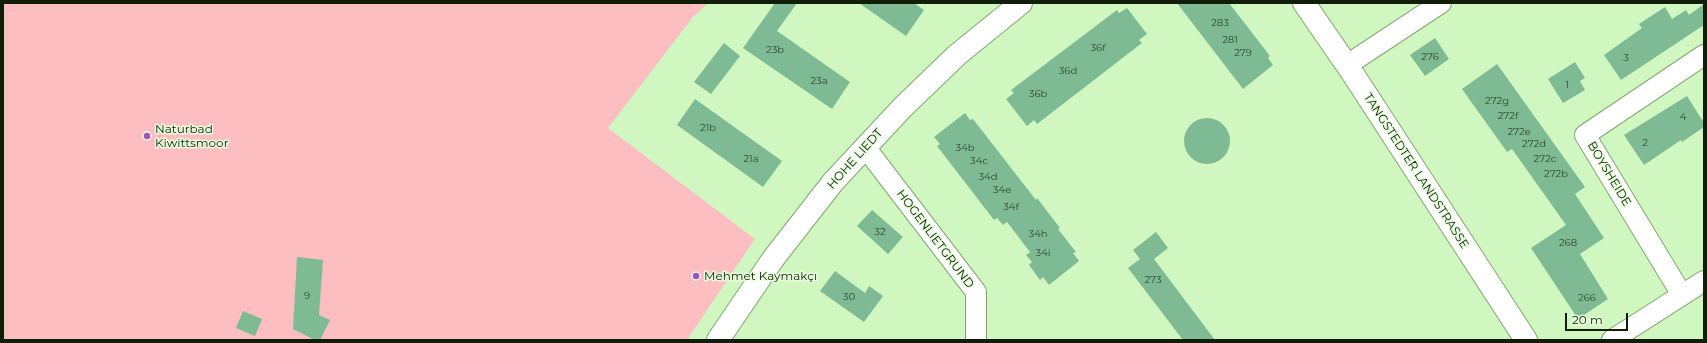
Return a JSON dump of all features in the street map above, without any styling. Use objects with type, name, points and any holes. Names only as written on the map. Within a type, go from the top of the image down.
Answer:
[{"type":"street","name":"HOHE LIEDT","points":[[718,340],[773,259],[833,182],[903,107],[957,55],[1021,3]]},
{"type":"street","name":"TANGSTEDTER LANDSTRASSE","points":[[1304,3],[1526,340]]},
{"type":"street","points":[[1346,65],[1441,3]]},
{"type":"street","name":"BOYSHEIDE","points":[[1682,295],[1585,135],[1704,55]]},
{"type":"street","name":"HOGENLIETGRUND","points":[[865,147],[976,292],[976,340]]},
{"type":"street","points":[[1612,340],[1704,281]]},
{"type":"shaded area","points":[[3,3],[708,3],[693,17],[608,128],[755,239],[687,340],[3,340]]},
{"type":"building","points":[[775,3],[797,3],[777,31],[850,82],[832,109],[743,48]]},
{"type":"building","points":[[859,3],[914,3],[924,10],[906,36]]},
{"type":"building","points":[[1177,3],[1229,3],[1270,56],[1268,58],[1273,65],[1243,89]]},
{"type":"building","points":[[1704,4],[1704,25],[1621,80],[1604,55],[1642,28],[1639,24],[1665,7],[1672,19],[1686,10],[1689,15]]},
{"type":"building","points":[[1127,8],[1147,34],[1139,40],[1142,43],[1037,124],[1034,120],[1027,126],[1006,99],[1014,93],[1011,90],[1117,10],[1119,13]]},
{"type":"building","points":[[1435,38],[1449,59],[1425,76],[1410,55]]},
{"type":"building","points":[[724,43],[740,56],[711,94],[694,82]]},
{"type":"building","points":[[1575,62],[1585,78],[1580,81],[1585,90],[1563,103],[1548,79]]},
{"type":"building","points":[[1497,64],[1585,187],[1575,194],[1604,238],[1580,254],[1608,299],[1578,319],[1531,248],[1566,225],[1512,149],[1507,152],[1462,89]]},
{"type":"building","points":[[1687,96],[1704,123],[1704,127],[1682,142],[1681,140],[1644,165],[1624,135]]},
{"type":"building","points":[[695,99],[782,161],[763,187],[677,125]]},
{"type":"building","points":[[965,113],[970,120],[973,119],[1036,200],[1037,198],[1076,252],[1073,253],[1079,261],[1049,285],[1043,277],[1040,280],[1029,265],[1032,262],[1026,255],[1030,252],[1007,222],[1003,225],[997,218],[994,220],[937,146],[940,144],[934,137]]},
{"type":"building","points":[[1212,118],[1224,124],[1229,132],[1229,150],[1224,158],[1216,163],[1202,164],[1190,158],[1185,150],[1184,136],[1190,124],[1198,119]]},
{"type":"building","points":[[872,210],[903,237],[888,254],[857,226]]},
{"type":"building","points":[[1156,232],[1168,248],[1154,259],[1215,340],[1183,340],[1128,268],[1140,259],[1133,250]]},
{"type":"building","points":[[297,257],[323,260],[319,315],[330,320],[320,340],[315,340],[293,329]]},
{"type":"building","points":[[835,271],[865,293],[869,286],[883,296],[864,322],[820,291]]},
{"type":"building","points":[[243,311],[262,319],[255,336],[236,328]]},
{"type":"place","name":"Naturbad Kiwittsmoor","points":[[147,136]]},
{"type":"place","name":"Mehmet Kaymakçı","points":[[696,276]]}]
